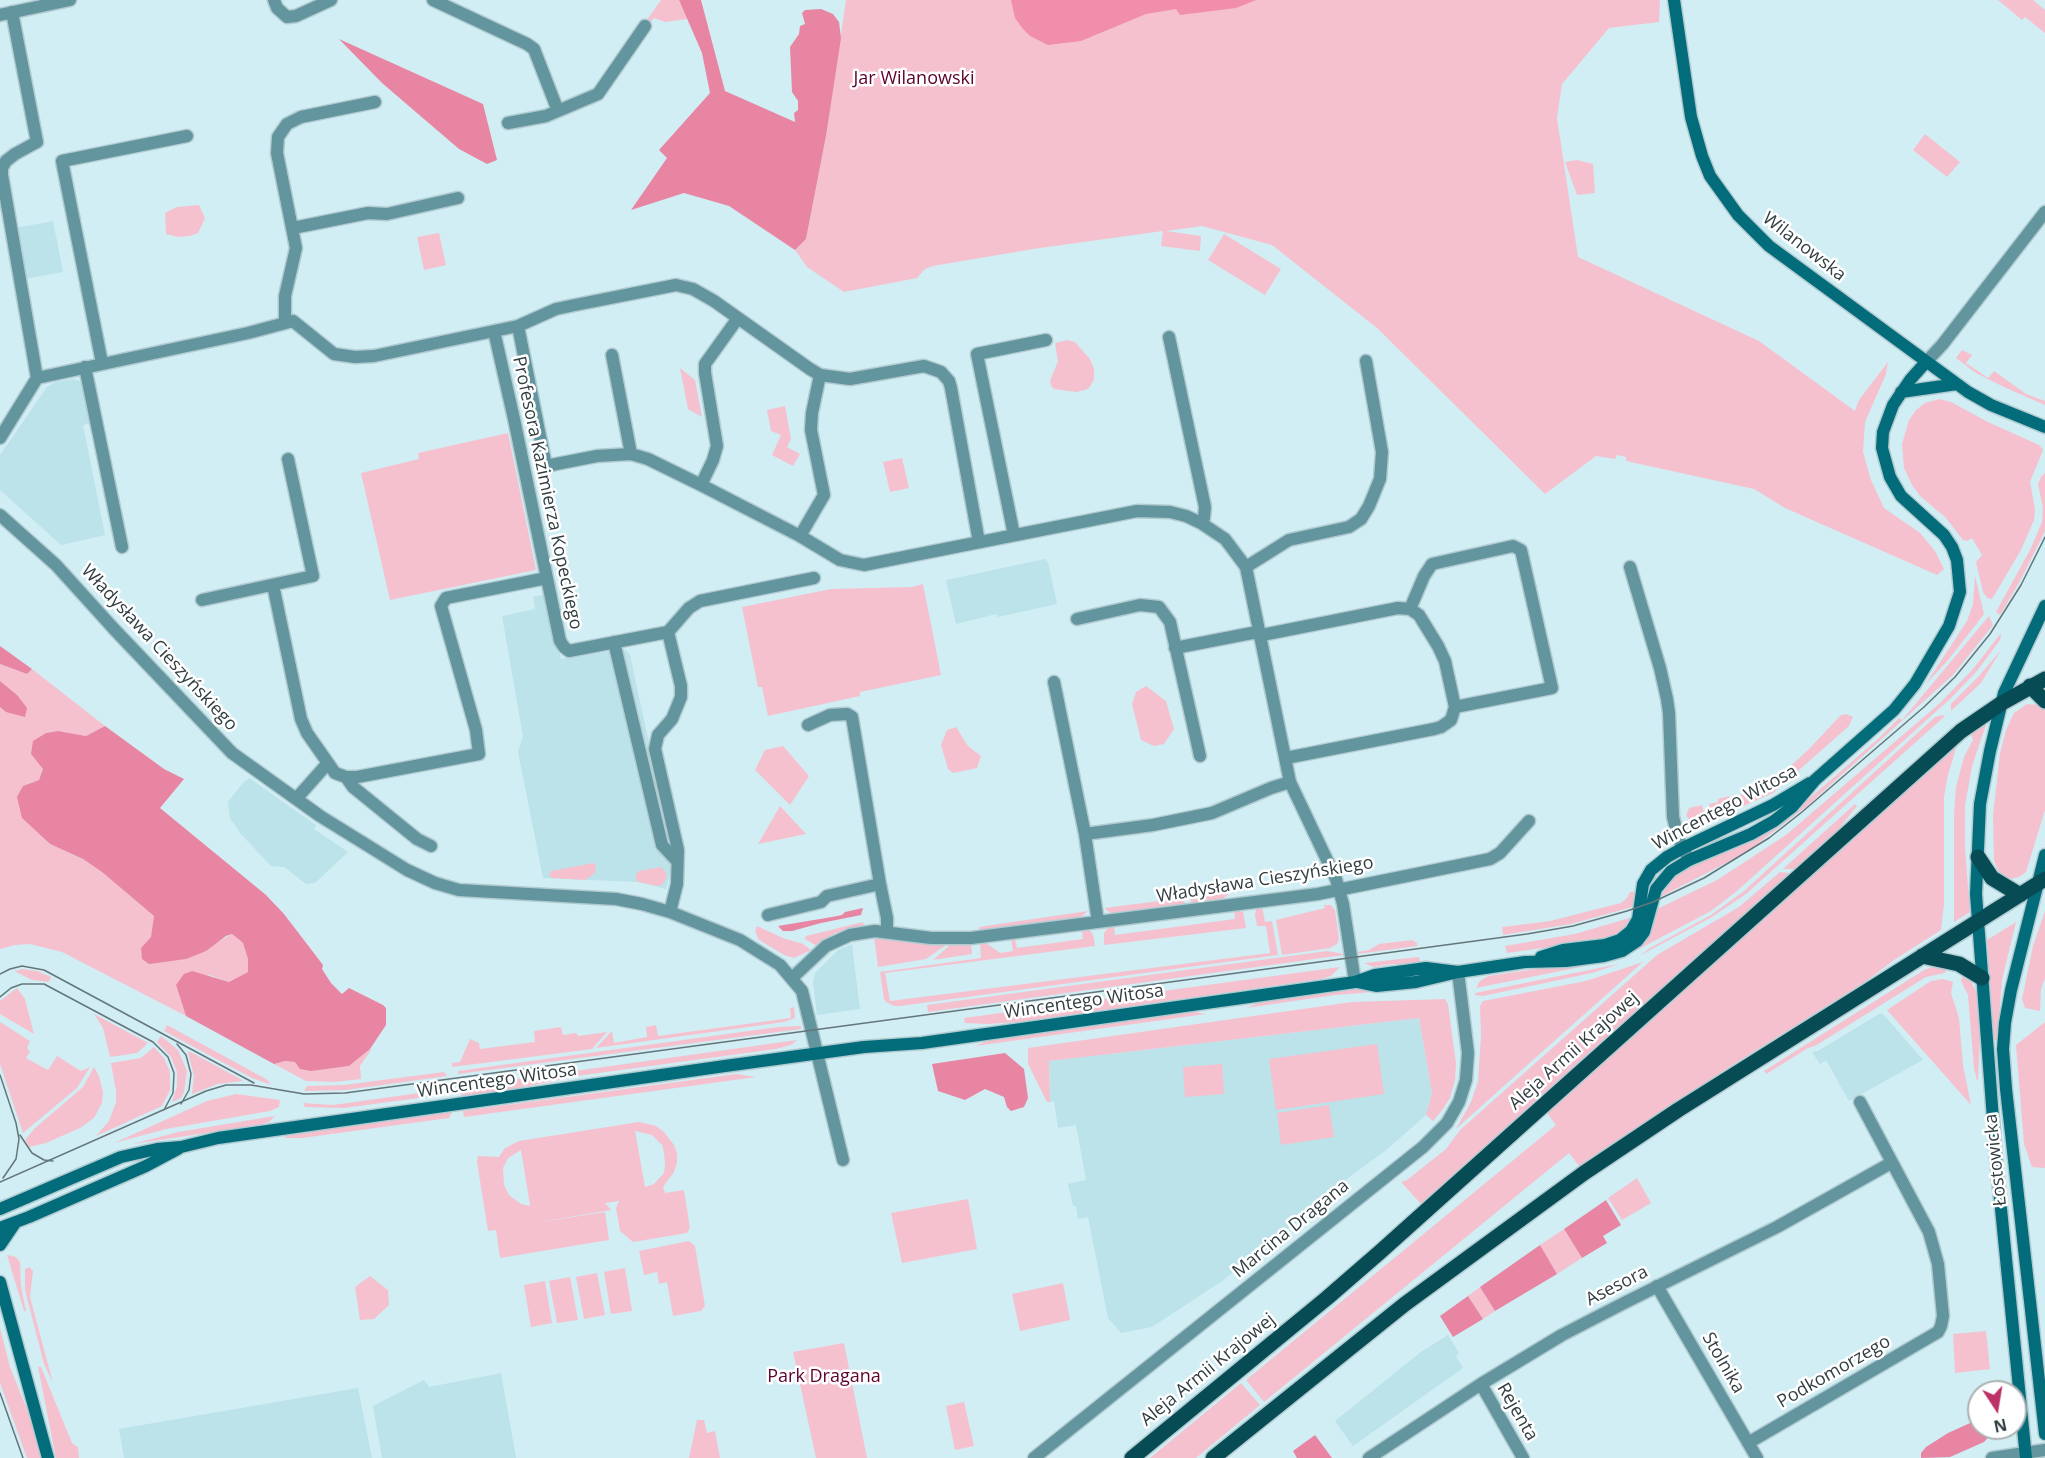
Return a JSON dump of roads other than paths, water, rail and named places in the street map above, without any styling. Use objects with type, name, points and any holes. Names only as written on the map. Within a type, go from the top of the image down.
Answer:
[{"type":"main road","name":"Aleja Armii Krajowej","points":[[1132,1458],[1345,1282],[1961,731],[2002,702],[2045,679]]},
{"type":"main road","points":[[2030,686],[2045,701]]},
{"type":"main road","points":[[1978,857],[1992,878],[2020,895]]},
{"type":"main road","points":[[1213,1458],[1369,1332],[1548,1198],[1678,1110],[2041,882]]},
{"type":"main road","points":[[1922,956],[1959,964],[1982,978]]},
{"type":"street","points":[[0,438],[37,378],[2,168],[6,161],[15,154],[37,142],[6,14],[70,0]]},
{"type":"street","points":[[274,0],[277,8],[287,17],[296,16],[331,0]]},
{"type":"street","points":[[433,0],[534,49],[558,111]]},
{"type":"street","name":"Wilanowska","points":[[1674,0],[1693,127],[1701,156],[1710,176],[1751,229],[1769,246],[1957,384],[1990,405],[2044,427]]},
{"type":"street","points":[[508,123],[546,116],[598,94],[645,26]]},
{"type":"street","points":[[285,322],[285,296],[296,248],[282,187],[277,153],[278,137],[287,124],[301,117],[375,102]]},
{"type":"street","points":[[102,363],[62,162],[187,136]]},
{"type":"street","points":[[292,228],[368,213],[387,214],[458,198]]},
{"type":"street","points":[[1926,362],[1942,345],[2045,212]]},
{"type":"street","points":[[37,378],[248,333],[293,321],[334,354],[355,357],[374,356],[518,326],[556,309],[676,285],[693,289],[820,375],[850,379],[924,366],[941,372],[949,381],[951,388],[979,542]]},
{"type":"street","points":[[701,485],[714,460],[717,446],[705,364],[738,318]]},
{"type":"street","points":[[518,326],[546,466],[597,456],[631,454],[648,459],[800,536],[840,560],[864,565],[1137,511],[1170,512],[1201,523],[1225,539],[1246,567],[1290,782],[1340,891],[1355,982]]},
{"type":"street","name":"Profesora Kazimierza Kopeckiego","points":[[494,331],[560,641],[569,651],[668,632]]},
{"type":"street","points":[[1169,338],[1205,507],[1201,523]]},
{"type":"street","points":[[1014,535],[977,354],[1046,340]]},
{"type":"street","points":[[612,355],[631,454]]},
{"type":"street","points":[[1246,567],[1289,540],[1349,527],[1361,519],[1369,506],[1380,479],[1382,452],[1366,361]]},
{"type":"street","name":"Wincentego Witosa","points":[[0,1209],[121,1157],[241,1135],[864,1047],[922,1043],[1355,982],[1375,975],[1426,968],[1458,972],[1526,962],[1566,961],[1604,956],[1630,946],[1644,932],[1656,889],[1665,876],[1689,860],[1751,834],[1792,807],[1815,780],[1874,729],[1901,701],[1915,684],[1949,626],[1960,592],[1957,560],[1944,534],[1901,496],[1890,477],[1882,448],[1883,432],[1888,417],[1901,392],[1926,362]]},
{"type":"street","points":[[86,367],[122,547]]},
{"type":"street","points":[[800,536],[824,495],[811,430],[820,375]]},
{"type":"street","points":[[1901,392],[1957,384]]},
{"type":"street","points":[[202,600],[313,576],[288,459]]},
{"type":"street","name":"Władysława Cieszyńskiego","points":[[0,514],[57,565],[114,629],[232,753],[296,799],[398,864],[435,883],[459,890],[616,899],[670,912],[740,940],[780,965],[802,992],[818,1054]]},
{"type":"street","points":[[1410,609],[1424,576],[1432,564],[1513,546],[1521,550],[1552,688],[1455,707]]},
{"type":"street","points":[[1630,567],[1667,699],[1673,817],[1689,860]]},
{"type":"street","points":[[273,585],[301,719],[307,733],[335,773],[346,777],[366,776],[479,754],[476,730],[441,606],[446,598],[547,578]]},
{"type":"street","points":[[670,912],[677,884],[677,842],[655,749],[658,735],[672,719],[681,697],[681,686],[668,632],[689,608],[700,601],[814,578]]},
{"type":"street","points":[[1077,619],[1140,605],[1160,608],[1170,622],[1200,756]]},
{"type":"street","name":"Łostowicka","points":[[2026,1455],[1996,1159],[1976,894],[1980,804],[1989,751],[2002,702],[2045,606]]},
{"type":"street","points":[[1175,648],[1252,633],[1267,634],[1398,608],[1410,609],[1419,615],[1445,661],[1455,707],[1451,720],[1441,727],[1286,758]]},
{"type":"street","points":[[614,642],[662,845],[676,861]]},
{"type":"street","points":[[1054,682],[1085,834],[1098,922]]},
{"type":"street","points":[[808,724],[830,715],[847,714],[852,717],[887,918],[887,932]]},
{"type":"street","points":[[296,799],[328,763]]},
{"type":"street","points":[[346,777],[352,787],[417,839],[431,846]]},
{"type":"street","name":"Wincentego Witosa","points":[[1526,962],[1563,950],[1605,945],[1620,940],[1631,931],[1638,920],[1643,884],[1651,870],[1683,848],[1773,805],[1815,780]]},
{"type":"street","points":[[1085,834],[1153,825],[1212,813],[1290,782]]},
{"type":"street","name":"Władysława Cieszyńskiego","points":[[792,978],[833,942],[859,933],[887,932],[958,939],[1340,891],[1490,859],[1500,853],[1529,821]]},
{"type":"street","name":"Łostowicka","points":[[2045,855],[2041,882],[2010,990],[2003,1049],[2045,1434]]},
{"type":"street","points":[[768,915],[821,902],[827,896],[880,884]]},
{"type":"street","name":"Marcina Dragana","points":[[1034,1458],[1423,1147],[1447,1123],[1459,1102],[1466,1080],[1468,1053],[1458,972]]},
{"type":"street","points":[[818,1054],[843,1160]]},
{"type":"street","points":[[1860,1102],[1891,1163]]},
{"type":"street","name":"Wincentego Witosa","points":[[0,1228],[146,1166],[182,1146]]},
{"type":"street","name":"Asesora","points":[[1369,1458],[1480,1384],[1562,1335],[1777,1227],[1891,1163]]},
{"type":"street","name":"Podkomorzego","points":[[1748,1443],[1938,1332],[1943,1316],[1936,1253],[1920,1212],[1891,1163]]},
{"type":"street","points":[[0,1245],[15,1223]]},
{"type":"street","points":[[0,1282],[48,1458]]},
{"type":"street","name":"Stolnika","points":[[1657,1286],[1757,1458]]},
{"type":"street","name":"Rejenta","points":[[1480,1384],[1523,1458]]},
{"type":"street","points":[[1992,1458],[2026,1455],[2045,1450]]},
{"type":"tram line","points":[[0,1182],[206,1091],[226,1085],[251,1085],[304,1094],[345,1093],[1527,934],[1573,926],[1627,911],[1653,902],[1704,878],[1769,838],[1924,707],[1955,677],[1990,634],[2021,585],[2045,537]]},
{"type":"tram line","points":[[0,974],[22,966],[44,970],[254,1083]]},
{"type":"tram line","points":[[0,997],[11,988],[22,984],[44,984],[153,1042],[168,1057],[174,1073],[173,1093],[164,1110]]},
{"type":"tram line","points":[[177,1044],[186,1055],[191,1074],[189,1090],[181,1104]]},
{"type":"tram line","points":[[0,1075],[19,1139],[16,1159],[3,1178]]},
{"type":"tram line","points":[[20,1135],[32,1153],[44,1160],[53,1161]]},
{"type":"tram line","points":[[0,1393],[23,1458]]},
{"type":"park label","name":"Jar Wilanowski","points":[[914,79]]},
{"type":"park label","name":"Park Dragana","points":[[824,1377]]}]
